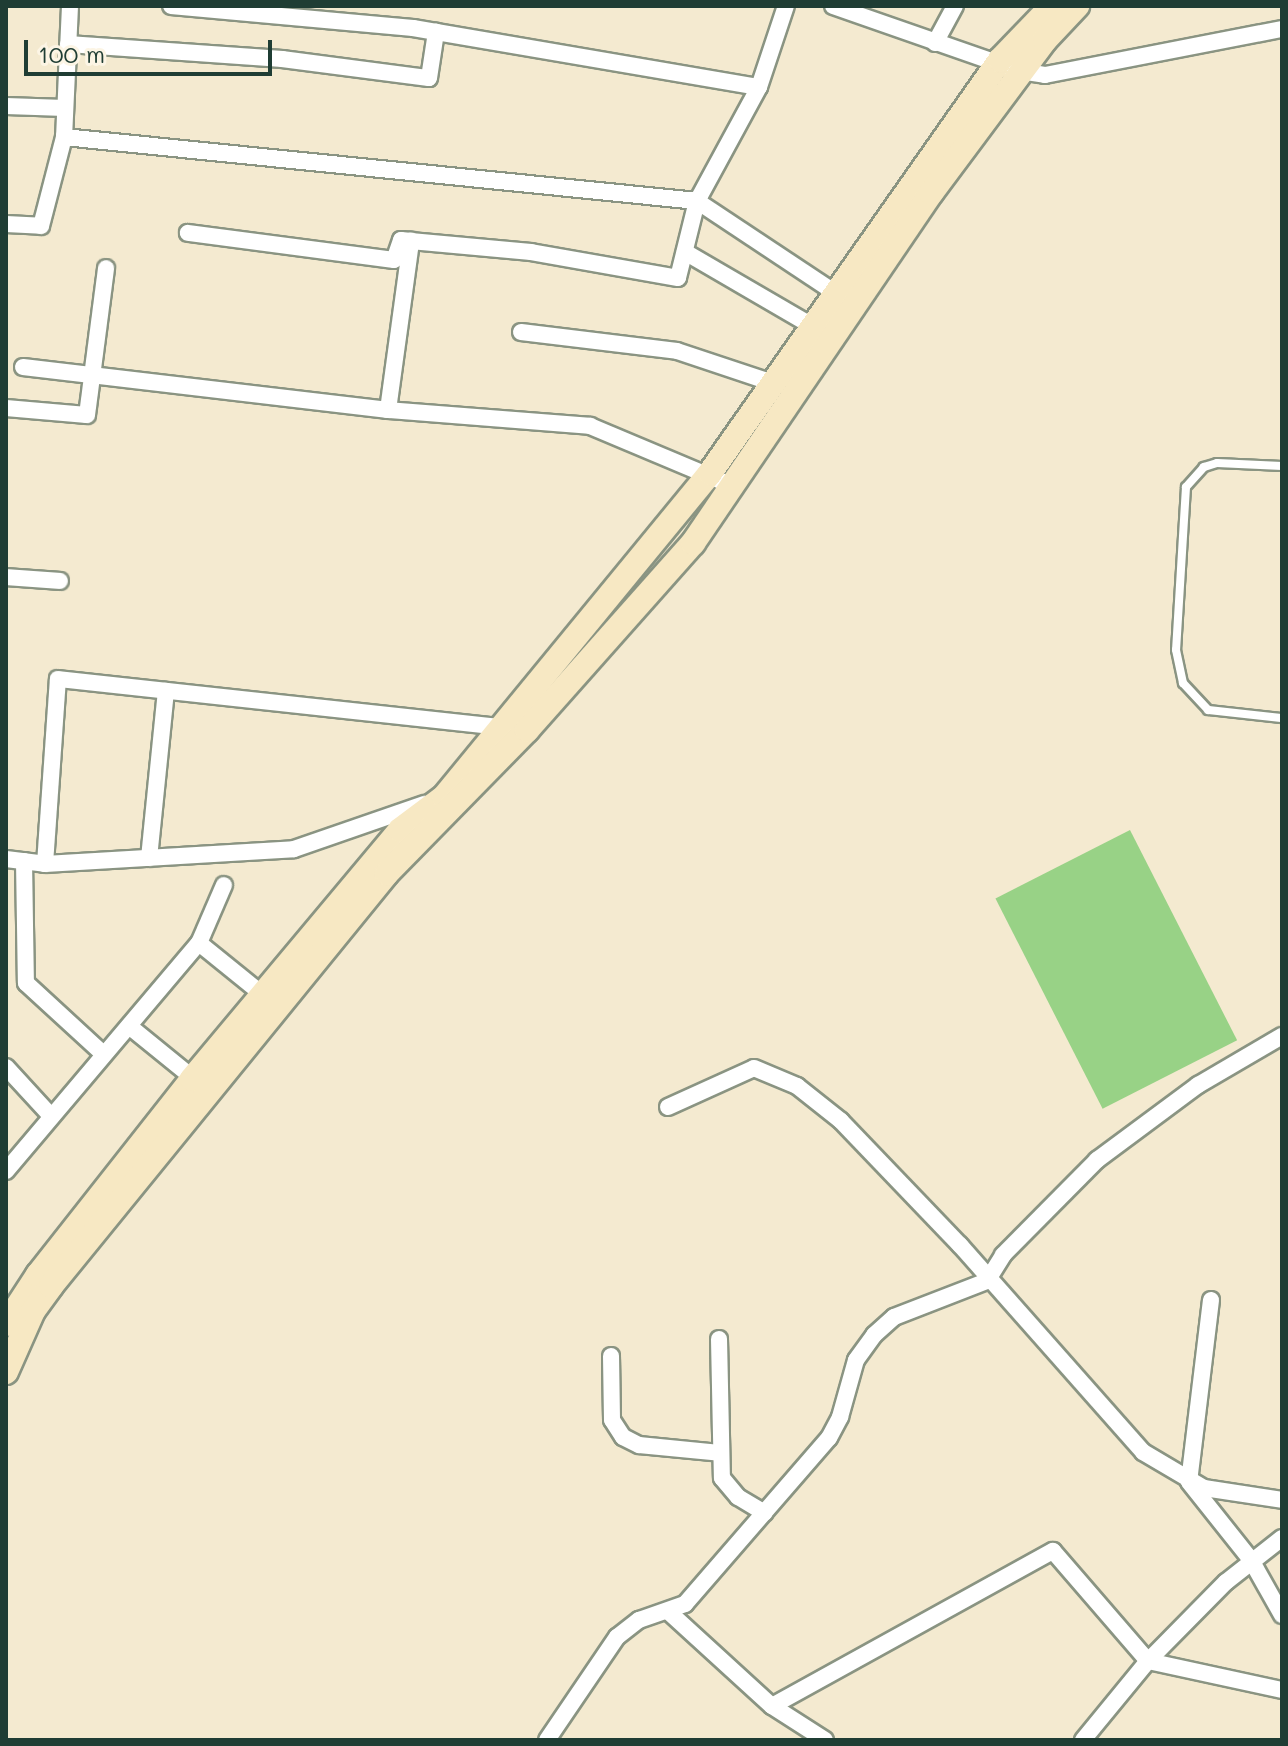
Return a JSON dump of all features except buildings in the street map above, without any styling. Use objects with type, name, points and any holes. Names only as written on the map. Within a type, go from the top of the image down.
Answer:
[{"type":"street","points":[[6,224],[41,226],[64,137],[70,6]]},
{"type":"street","points":[[171,6],[271,11],[436,32],[759,87]]},
{"type":"street","points":[[188,233],[394,260],[401,240],[531,252],[678,278],[697,201],[759,87],[786,6]]},
{"type":"street","points":[[833,6],[861,12],[935,43],[1010,66],[1070,72],[1282,29]]},
{"type":"street","points":[[935,43],[955,6]]},
{"type":"street","points":[[6,1324],[26,1306],[201,1084],[449,801],[501,727],[710,473],[837,294],[1052,6]]},
{"type":"street","points":[[201,1084],[262,994],[400,830],[449,801],[527,730],[693,543],[735,487],[931,193],[1010,66],[1077,6]]},
{"type":"street","points":[[68,44],[282,59],[429,78],[436,32]]},
{"type":"street","points":[[6,106],[65,108]]},
{"type":"street","points":[[64,137],[697,201],[837,294]]},
{"type":"street","points":[[388,410],[411,241]]},
{"type":"street","points":[[685,252],[814,327]]},
{"type":"street","points":[[6,408],[87,415],[106,268]]},
{"type":"street","points":[[521,332],[677,351],[776,384]]},
{"type":"street","points":[[23,367],[388,410],[590,426],[710,473],[735,487]]},
{"type":"street","points":[[6,577],[60,581]]},
{"type":"street","points":[[45,864],[58,679],[527,730]]},
{"type":"street","points":[[149,858],[166,691]]},
{"type":"street","points":[[6,859],[45,864],[294,849],[449,801]]},
{"type":"street","points":[[24,861],[26,983],[102,1053]]},
{"type":"street","points":[[6,1171],[102,1053],[199,943],[224,885]]},
{"type":"street","points":[[199,943],[262,994]]},
{"type":"street","points":[[129,1026],[201,1084]]},
{"type":"street","points":[[547,1740],[617,1637],[639,1620],[670,1613],[685,1604],[829,1438],[840,1417],[856,1360],[874,1335],[894,1317],[987,1281],[1003,1255],[1097,1160],[1198,1085],[1282,1036]]},
{"type":"street","points":[[6,1067],[51,1116]]},
{"type":"street","points":[[668,1107],[744,1069],[779,1076],[841,1121],[960,1245],[987,1281],[1127,1438],[1189,1482],[1251,1560],[1282,1615]]},
{"type":"street","points":[[1189,1482],[1211,1300]]},
{"type":"street","points":[[6,1372],[26,1306]]},
{"type":"street","points":[[719,1339],[720,1453],[725,1485],[765,1513]]},
{"type":"street","points":[[611,1356],[612,1420],[623,1437],[639,1445],[720,1453]]},
{"type":"street","points":[[1189,1482],[1282,1500]]},
{"type":"street","points":[[1083,1740],[1148,1661],[1251,1560],[1282,1538]]},
{"type":"street","points":[[772,1706],[1053,1551],[1148,1661],[1282,1690]]},
{"type":"street","points":[[670,1613],[772,1706],[825,1740]]},
{"type":"lane","points":[[1282,466],[1217,463],[1204,467],[1186,487],[1176,650],[1183,683],[1208,710],[1282,718]]},
{"type":"green space","points":[[1130,830],[1237,1040],[1103,1109],[995,899]]}]
